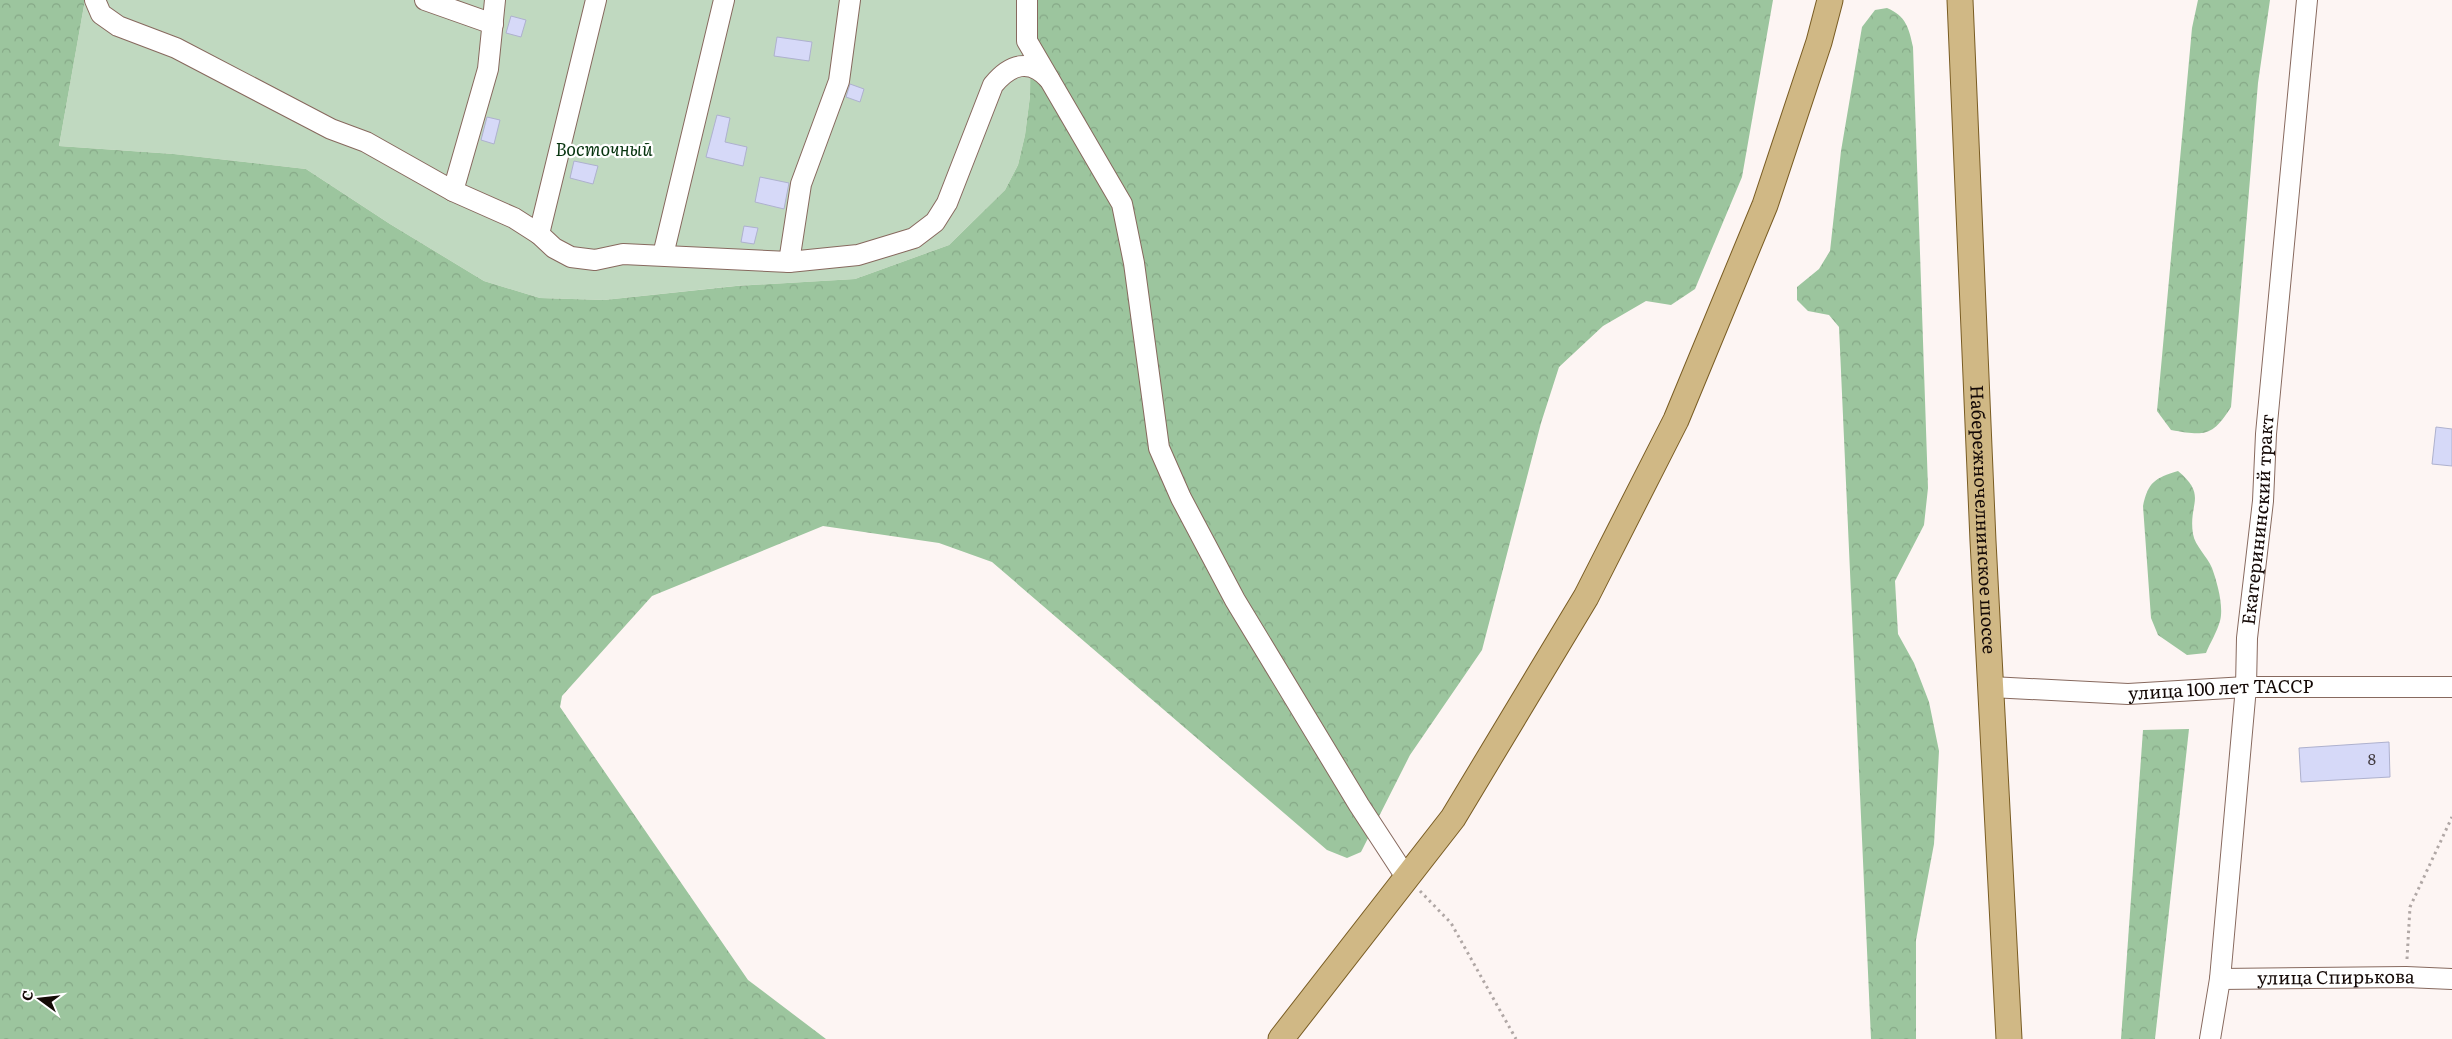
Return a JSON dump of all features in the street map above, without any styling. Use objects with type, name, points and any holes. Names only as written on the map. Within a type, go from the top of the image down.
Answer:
[{"type":"main road","points":[[1282,1037],[1453,818],[1586,597],[1676,420],[1765,205],[1820,42],[1830,0]]},
{"type":"main road","name":"Набережночелнинское шоссе","points":[[1960,0],[1990,687],[2009,1039]]},
{"type":"street","points":[[95,0],[101,14],[118,26],[176,48],[331,130],[366,142],[453,191],[514,218],[539,234],[554,248],[571,257],[596,260],[622,254],[788,262],[858,255],[914,238],[935,222],[947,203],[993,85],[1001,75],[1026,65],[1041,70],[1049,80]]},
{"type":"street","points":[[425,0],[493,24]]},
{"type":"street","points":[[453,191],[488,69],[495,0]]},
{"type":"street","points":[[539,234],[596,0]]},
{"type":"street","points":[[663,255],[724,0]]},
{"type":"street","points":[[788,262],[801,184],[839,81],[850,0]]},
{"type":"street","points":[[1028,0],[1027,40],[1122,204],[1134,263],[1158,448],[1181,498],[1240,608],[1358,805],[1406,877]]},
{"type":"street","name":"Екатерининский тракт","points":[[2210,1039],[2220,979],[2246,687],[2247,638],[2263,501],[2266,434],[2307,0]]},
{"type":"street","name":"улица 100 лет ТАССР","points":[[1990,687],[2128,694],[2246,687],[2452,687]]},
{"type":"street","name":"улица Спирькова","points":[[2220,979],[2406,977],[2452,979]]},
{"type":"path","points":[[2406,977],[2410,907],[2452,817]]},
{"type":"path","points":[[1406,877],[1451,923],[1516,1039]]},
{"type":"green space","points":[[0,0],[85,0],[59,146],[174,154],[306,169],[390,224],[484,281],[540,298],[604,300],[736,286],[855,279],[949,245],[1005,190],[1018,165],[1025,135],[1030,96],[1031,0],[1773,0],[1742,177],[1695,289],[1671,305],[1646,301],[1603,326],[1559,367],[1541,423],[1482,650],[1410,755],[1361,852],[1347,858],[1327,850],[992,562],[939,543],[823,526],[652,596],[562,696],[560,707],[748,980],[826,1039],[0,1039]]},
{"type":"green space","name":"Восточный","points":[[85,0],[1031,0],[1030,96],[1025,135],[1018,165],[1005,190],[949,245],[855,279],[735,286],[604,300],[540,298],[484,281],[390,224],[306,169],[174,154],[59,146]]},
{"type":"green space","points":[[2198,0],[2270,0],[2258,83],[2231,407],[2213,429],[2207,432],[2192,433],[2171,430],[2157,411],[2192,28]]},
{"type":"green space","points":[[1887,8],[1899,15],[1906,23],[1913,47],[1928,488],[1924,525],[1895,581],[1898,634],[1914,663],[1929,702],[1939,751],[1934,844],[1916,940],[1916,1039],[1871,1039],[1839,327],[1829,315],[1808,311],[1797,300],[1797,287],[1819,269],[1830,251],[1841,151],[1862,27],[1875,10]]},
{"type":"green space","points":[[2178,471],[2187,480],[2195,494],[2192,523],[2193,534],[2196,543],[2212,568],[2221,601],[2219,625],[2206,653],[2187,655],[2158,635],[2151,618],[2143,506],[2147,491],[2154,482]]},
{"type":"green space","points":[[2189,729],[2155,1039],[2121,1039],[2143,730]]},
{"type":"building","points":[[511,16],[526,20],[521,37],[506,33]]},
{"type":"building","points":[[777,37],[812,42],[809,61],[774,56]]},
{"type":"building","points":[[850,84],[864,89],[860,102],[846,97]]},
{"type":"building","points":[[717,115],[730,118],[725,142],[747,147],[743,166],[706,157]]},
{"type":"building","points":[[487,117],[500,120],[494,144],[481,140]]},
{"type":"building","points":[[574,161],[598,166],[593,184],[570,178]]},
{"type":"building","points":[[760,177],[789,183],[784,209],[755,202]]},
{"type":"building","points":[[744,226],[758,228],[754,244],[741,242]]},
{"type":"building","points":[[2436,427],[2452,429],[2452,466],[2432,464]]},
{"type":"building","points":[[2389,742],[2390,777],[2301,782],[2299,748]]}]
